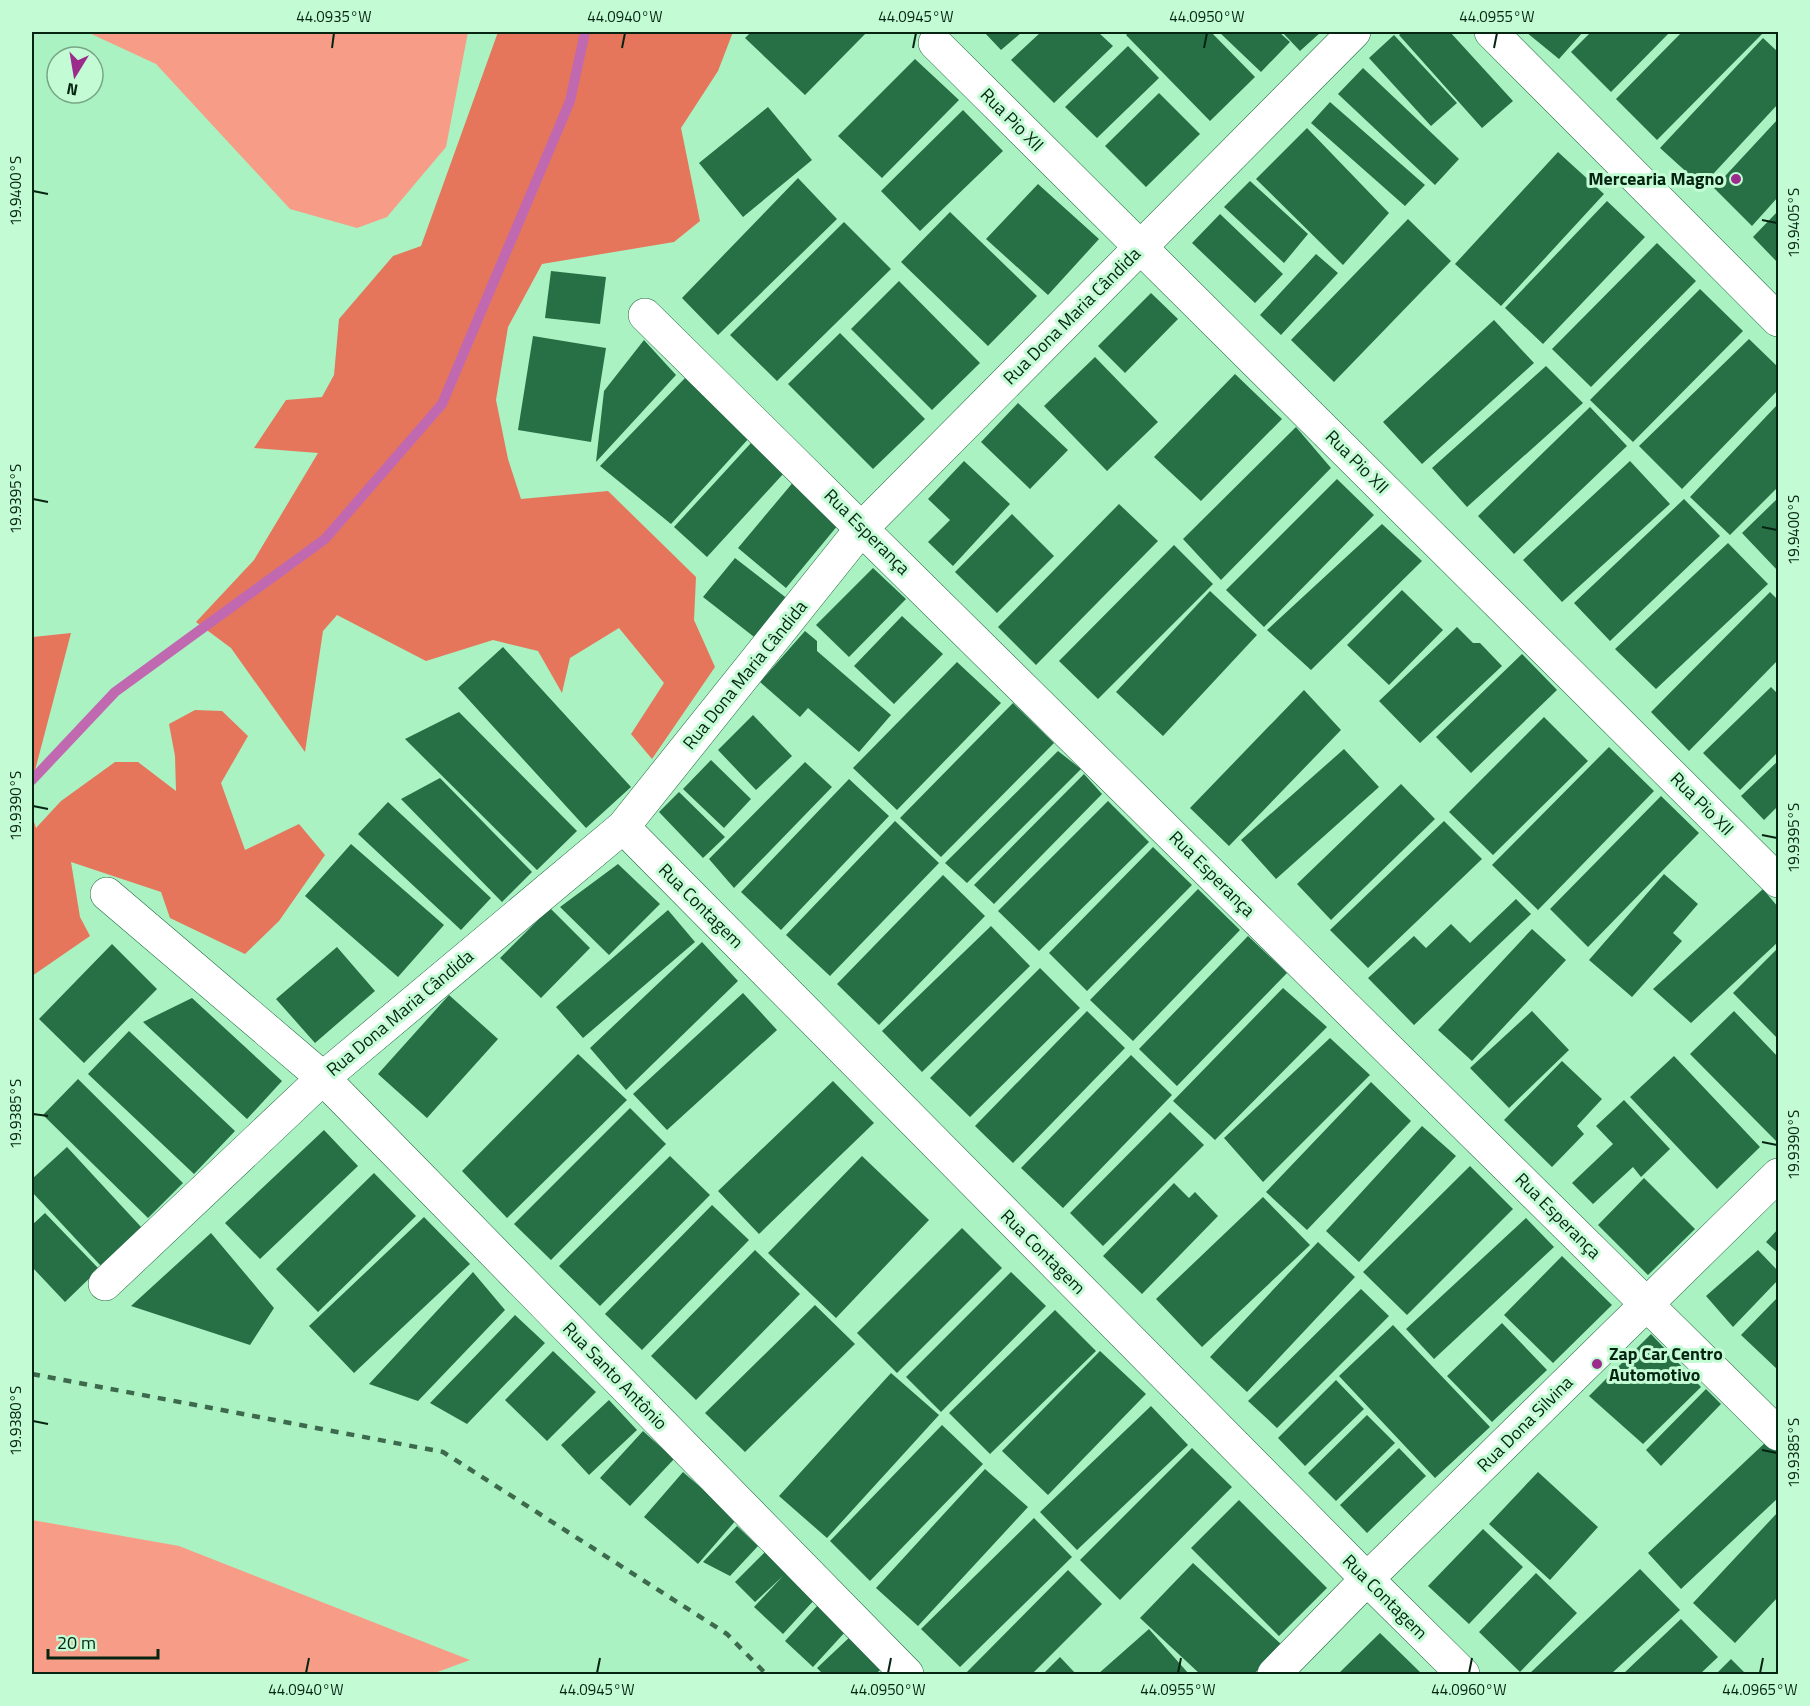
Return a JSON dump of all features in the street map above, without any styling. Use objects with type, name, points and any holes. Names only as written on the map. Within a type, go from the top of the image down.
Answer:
[{"type":"street","name":"Rua Dona Maria Cândida","points":[[105,1284],[323,1078],[623,827],[862,528],[1354,32]]},
{"type":"street","points":[[1491,32],[1779,320]]},
{"type":"street","name":"Rua Pio XII","points":[[935,43],[1779,881]]},
{"type":"street","name":"Rua Esperança","points":[[645,315],[1779,1434]]},
{"type":"street","name":"Rua Contagem","points":[[623,827],[1463,1674]]},
{"type":"street","name":"Rua Santo Antônio","points":[[107,894],[323,1078],[907,1674]]},
{"type":"street","name":"Rua Dona Silvina","points":[[1274,1674],[1367,1579],[1779,1175]]},
{"type":"shaded area","points":[[87,32],[468,32],[446,147],[387,217],[357,228],[290,209],[156,64]]},
{"type":"shaded area","points":[[498,32],[733,32],[718,71],[681,128],[700,221],[674,242],[542,264],[508,327],[496,400],[508,459],[521,499],[608,491],[696,577],[694,620],[715,667],[652,759],[631,734],[664,683],[619,628],[570,658],[562,693],[538,651],[493,640],[426,661],[337,615],[323,631],[305,752],[231,648],[196,622],[254,560],[318,453],[254,448],[286,400],[322,397],[334,375],[339,319],[393,256],[421,246]]},
{"type":"shaded area","points":[[71,633],[32,782],[33,637]]},
{"type":"shaded area","points":[[195,710],[222,711],[248,736],[221,783],[245,850],[299,824],[325,855],[279,921],[245,954],[170,918],[161,892],[71,862],[80,917],[90,936],[32,976],[32,816],[36,828],[61,801],[115,762],[138,762],[176,791],[175,756],[169,724]]},
{"type":"shaded area","points":[[32,1520],[179,1546],[470,1660],[432,1674],[32,1674]]},
{"type":"building","points":[[751,32],[867,32],[805,95],[745,38]]},
{"type":"building","points":[[984,32],[1022,32],[1001,50]]},
{"type":"building","points":[[1041,32],[1098,32],[1113,46],[1054,103],[1011,60]]},
{"type":"building","points":[[1129,32],[1211,32],[1255,77],[1210,121],[1126,35]]},
{"type":"building","points":[[1219,32],[1279,32],[1290,42],[1261,72]]},
{"type":"building","points":[[1282,32],[1321,32],[1300,51]]},
{"type":"building","points":[[1403,32],[1450,32],[1513,101],[1482,128],[1399,35]]},
{"type":"building","points":[[1526,32],[1583,32],[1559,59]]},
{"type":"building","points":[[1591,32],[1670,32],[1611,92],[1571,52]]},
{"type":"building","points":[[1682,32],[1764,32],[1657,140],[1616,99]]},
{"type":"building","points":[[1394,35],[1457,103],[1431,126],[1369,58]]},
{"type":"building","points":[[1763,38],[1778,52],[1778,104],[1702,186],[1660,148]]},
{"type":"building","points":[[1128,46],[1159,78],[1097,138],[1065,107]]},
{"type":"building","points":[[915,59],[959,100],[882,178],[838,136]]},
{"type":"building","points":[[1363,68],[1459,159],[1435,185],[1338,94]]},
{"type":"building","points":[[1159,93],[1200,134],[1146,187],[1105,146]]},
{"type":"building","points":[[1330,102],[1425,185],[1405,206],[1311,123]]},
{"type":"building","points":[[768,107],[812,160],[743,217],[699,163]]},
{"type":"building","points":[[963,110],[1003,151],[920,231],[881,191]]},
{"type":"building","points":[[1778,119],[1778,197],[1752,226],[1714,188]]},
{"type":"building","points":[[1307,128],[1389,213],[1343,265],[1256,179]]},
{"type":"building","points":[[1558,152],[1604,194],[1501,306],[1455,264]]},
{"type":"building","points":[[798,178],[837,219],[718,335],[682,298]]},
{"type":"building","points":[[1250,181],[1308,234],[1284,263],[1224,207]]},
{"type":"building","points":[[1038,184],[1099,239],[1048,295],[986,239]]},
{"type":"building","points":[[1607,201],[1645,237],[1543,344],[1505,308]]},
{"type":"building","points":[[1778,211],[1778,263],[1753,237]]},
{"type":"building","points":[[950,212],[1037,296],[988,346],[901,262]]},
{"type":"building","points":[[1220,214],[1283,274],[1255,303],[1192,243]]},
{"type":"building","points":[[1408,219],[1451,261],[1334,382],[1291,340]]},
{"type":"building","points":[[844,222],[891,269],[777,381],[730,335]]},
{"type":"building","points":[[1657,243],[1696,281],[1591,387],[1552,349]]},
{"type":"building","points":[[1316,254],[1338,273],[1281,335],[1260,315]]},
{"type":"building","points":[[551,271],[606,277],[600,324],[545,318]]},
{"type":"building","points":[[899,281],[980,363],[932,410],[851,329]]},
{"type":"building","points":[[1700,289],[1743,331],[1633,442],[1590,400]]},
{"type":"building","points":[[1151,293],[1178,319],[1125,373],[1098,346]]},
{"type":"building","points":[[1494,320],[1534,363],[1422,464],[1383,422]]},
{"type":"building","points":[[840,333],[925,419],[873,469],[788,384]]},
{"type":"building","points":[[533,336],[606,348],[591,442],[518,430]]},
{"type":"building","points":[[1749,339],[1778,367],[1778,390],[1682,489],[1639,446]]},
{"type":"building","points":[[644,340],[676,375],[596,462],[604,391]]},
{"type":"building","points":[[1095,357],[1158,422],[1107,471],[1044,406]]},
{"type":"building","points":[[1546,366],[1583,403],[1467,507],[1432,468]]},
{"type":"building","points":[[1235,374],[1282,419],[1201,501],[1154,457]]},
{"type":"building","points":[[686,377],[750,437],[671,524],[600,466]]},
{"type":"building","points":[[1018,403],[1068,450],[1030,489],[981,442]]},
{"type":"building","points":[[1778,404],[1778,487],[1730,535],[1690,497]]},
{"type":"building","points":[[1590,407],[1627,446],[1514,554],[1478,516]]},
{"type":"building","points":[[1296,427],[1331,468],[1221,580],[1183,539]]},
{"type":"building","points":[[751,443],[784,473],[707,557],[674,527]]},
{"type":"building","points":[[964,461],[1010,504],[953,566],[928,542],[950,520],[928,499]]},
{"type":"building","points":[[1630,461],[1670,504],[1562,602],[1523,560]]},
{"type":"building","points":[[1337,479],[1374,515],[1264,627],[1226,590]]},
{"type":"building","points":[[795,480],[843,519],[786,588],[738,548]]},
{"type":"building","points":[[1778,498],[1778,571],[1742,533]]},
{"type":"building","points":[[1684,499],[1720,536],[1610,641],[1574,603]]},
{"type":"building","points":[[1119,504],[1158,541],[1036,665],[998,627]]},
{"type":"building","points":[[1012,514],[1054,556],[997,613],[955,572]]},
{"type":"building","points":[[1382,524],[1422,561],[1311,670],[1267,630]]},
{"type":"building","points":[[1728,543],[1768,584],[1656,689],[1615,649]]},
{"type":"building","points":[[1174,545],[1213,584],[1098,699],[1059,661]]},
{"type":"building","points":[[735,558],[789,600],[758,640],[703,597]]},
{"type":"building","points":[[873,568],[906,599],[849,657],[816,625]]},
{"type":"building","points":[[1402,590],[1443,630],[1389,685],[1347,645]]},
{"type":"building","points":[[1210,591],[1257,635],[1163,736],[1116,692]]},
{"type":"building","points":[[1770,592],[1778,600],[1778,660],[1689,751],[1651,712]]},
{"type":"building","points":[[902,616],[943,654],[894,704],[854,666]]},
{"type":"building","points":[[1457,627],[1473,643],[1480,643],[1502,666],[1420,743],[1379,701]]},
{"type":"building","points":[[805,631],[817,641],[817,651],[891,715],[859,752],[808,708],[800,717],[760,682]]},
{"type":"building","points":[[503,647],[631,787],[586,828],[458,688]]},
{"type":"building","points":[[1522,654],[1557,690],[1471,773],[1436,737]]},
{"type":"building","points":[[957,662],[1001,703],[897,810],[853,768]]},
{"type":"building","points":[[1771,687],[1778,694],[1778,752],[1740,790],[1703,753]]},
{"type":"building","points":[[1304,690],[1341,730],[1229,846],[1190,808]]},
{"type":"building","points":[[1013,703],[1054,743],[941,857],[900,818]]},
{"type":"building","points":[[459,712],[577,831],[537,870],[405,739]]},
{"type":"building","points":[[753,715],[792,756],[756,790],[718,750]]},
{"type":"building","points":[[1544,717],[1588,761],[1493,855],[1449,812]]},
{"type":"building","points":[[1609,747],[1654,791],[1538,910],[1492,865]]},
{"type":"building","points":[[1344,749],[1379,787],[1276,879],[1241,840]]},
{"type":"building","points":[[1058,751],[1081,769],[967,883],[945,863]]},
{"type":"building","points":[[711,760],[751,799],[724,828],[683,789]]},
{"type":"building","points":[[1778,761],[1778,806],[1764,820],[1741,796]]},
{"type":"building","points":[[805,762],[832,787],[734,888],[709,859]]},
{"type":"building","points":[[1084,774],[1102,794],[994,904],[974,885]]},
{"type":"building","points":[[440,778],[532,872],[502,902],[401,799]]},
{"type":"building","points":[[849,779],[889,816],[781,930],[741,892]]},
{"type":"building","points":[[1401,784],[1435,819],[1331,920],[1297,884]]},
{"type":"building","points":[[679,792],[725,837],[703,858],[659,812]]},
{"type":"building","points":[[1661,796],[1699,833],[1588,947],[1550,909]]},
{"type":"building","points":[[1108,801],[1149,842],[1039,951],[998,911]]},
{"type":"building","points":[[388,802],[491,898],[461,930],[358,834]]},
{"type":"building","points":[[895,821],[939,863],[830,976],[786,935]]},
{"type":"building","points":[[1444,821],[1482,859],[1368,968],[1330,930]]},
{"type":"building","points":[[351,844],[444,925],[398,977],[305,896]]},
{"type":"building","points":[[1153,847],[1192,885],[1087,991],[1049,953]]},
{"type":"building","points":[[618,864],[660,904],[609,955],[560,907]]},
{"type":"building","points":[[1664,874],[1698,904],[1673,933],[1682,941],[1632,997],[1589,960]]},
{"type":"building","points":[[943,875],[985,916],[879,1025],[837,984]]},
{"type":"building","points":[[1198,889],[1240,930],[1133,1041],[1090,1000]]},
{"type":"building","points":[[1763,889],[1778,907],[1778,942],[1691,1023],[1653,989]]},
{"type":"building","points":[[1516,899],[1531,914],[1414,1025],[1368,978],[1414,936],[1426,948],[1451,924],[1470,943]]},
{"type":"building","points":[[550,908],[590,948],[541,998],[500,958]]},
{"type":"building","points":[[668,910],[695,942],[583,1038],[556,1007]]},
{"type":"building","points":[[991,926],[1030,966],[922,1072],[882,1031]]},
{"type":"building","points":[[1532,929],[1566,960],[1472,1061],[1438,1030]]},
{"type":"building","points":[[1248,936],[1287,973],[1177,1086],[1139,1049]]},
{"type":"building","points":[[702,942],[738,981],[626,1090],[590,1048]]},
{"type":"building","points":[[112,944],[157,989],[84,1063],[39,1019]]},
{"type":"building","points":[[337,947],[375,991],[315,1043],[276,999]]},
{"type":"building","points":[[1778,948],[1778,1039],[1733,993]]},
{"type":"building","points":[[1040,968],[1080,1008],[970,1117],[930,1078]]},
{"type":"building","points":[[1283,988],[1327,1027],[1215,1140],[1173,1101]]},
{"type":"building","points":[[743,993],[777,1030],[667,1130],[633,1094]]},
{"type":"building","points":[[449,995],[498,1039],[427,1118],[378,1074]]},
{"type":"building","points":[[192,998],[282,1081],[247,1119],[143,1022]]},
{"type":"building","points":[[1087,1011],[1125,1048],[1013,1163],[975,1126]]},
{"type":"building","points":[[1532,1011],[1569,1050],[1509,1108],[1470,1068]]},
{"type":"building","points":[[1734,1011],[1778,1057],[1778,1139],[1776,1141],[1690,1054]]},
{"type":"building","points":[[129,1031],[235,1131],[194,1174],[88,1074]]},
{"type":"building","points":[[1330,1038],[1370,1075],[1263,1182],[1224,1138]]},
{"type":"building","points":[[578,1054],[627,1100],[507,1218],[462,1171]]},
{"type":"building","points":[[1131,1055],[1172,1095],[1063,1208],[1021,1168]]},
{"type":"building","points":[[1674,1056],[1760,1147],[1717,1189],[1630,1097]]},
{"type":"building","points":[[1562,1061],[1602,1099],[1577,1126],[1584,1134],[1552,1167],[1504,1120]]},
{"type":"building","points":[[78,1079],[183,1183],[148,1218],[43,1115]]},
{"type":"building","points":[[833,1081],[874,1123],[759,1234],[718,1191]]},
{"type":"building","points":[[1371,1082],[1411,1121],[1307,1230],[1266,1192]]},
{"type":"building","points":[[1624,1100],[1670,1149],[1641,1177],[1633,1167],[1593,1204],[1572,1183],[1613,1144],[1596,1126]]},
{"type":"building","points":[[630,1108],[666,1144],[551,1260],[514,1224]]},
{"type":"building","points":[[1170,1112],[1204,1145],[1103,1246],[1070,1213]]},
{"type":"building","points":[[1422,1126],[1456,1156],[1359,1262],[1326,1231]]},
{"type":"building","points":[[324,1130],[358,1166],[260,1259],[225,1223]]},
{"type":"building","points":[[67,1147],[142,1228],[101,1266],[32,1192],[32,1179]]},
{"type":"building","points":[[670,1156],[710,1195],[600,1306],[559,1266]]},
{"type":"building","points":[[862,1156],[929,1220],[836,1318],[768,1253]]},
{"type":"building","points":[[1470,1166],[1513,1209],[1407,1315],[1363,1272]]},
{"type":"building","points":[[374,1173],[416,1216],[318,1312],[276,1269]]},
{"type":"building","points":[[1644,1178],[1695,1229],[1648,1275],[1598,1225]]},
{"type":"building","points":[[1174,1183],[1189,1198],[1195,1192],[1218,1216],[1142,1294],[1103,1256]]},
{"type":"building","points":[[1263,1197],[1310,1245],[1202,1347],[1156,1299]]},
{"type":"building","points":[[712,1205],[749,1240],[642,1350],[605,1314]]},
{"type":"building","points":[[45,1213],[99,1269],[65,1302],[32,1267],[32,1225]]},
{"type":"building","points":[[424,1217],[470,1264],[354,1373],[309,1326]]},
{"type":"building","points":[[1526,1218],[1554,1247],[1434,1359],[1406,1329]]},
{"type":"building","points":[[962,1228],[1002,1268],[897,1373],[857,1333]]},
{"type":"building","points":[[1778,1229],[1778,1253],[1766,1242]]},
{"type":"building","points":[[211,1233],[274,1308],[250,1345],[131,1306]]},
{"type":"building","points":[[1318,1242],[1355,1277],[1247,1392],[1210,1357]]},
{"type":"building","points":[[755,1250],[800,1294],[696,1400],[651,1356]]},
{"type":"building","points":[[1758,1250],[1778,1271],[1778,1280],[1733,1327],[1706,1296]]},
{"type":"building","points":[[1562,1256],[1612,1305],[1553,1363],[1504,1315]]},
{"type":"building","points":[[473,1272],[505,1310],[418,1401],[369,1384]]},
{"type":"building","points":[[1011,1272],[1046,1306],[941,1412],[906,1377]]},
{"type":"building","points":[[1361,1289],[1389,1316],[1277,1428],[1248,1401]]},
{"type":"building","points":[[1778,1297],[1778,1370],[1741,1335]]},
{"type":"building","points":[[815,1305],[855,1344],[745,1452],[705,1413]]},
{"type":"building","points":[[1055,1310],[1096,1351],[990,1454],[949,1413]]},
{"type":"building","points":[[515,1315],[545,1343],[467,1424],[430,1403]]},
{"type":"building","points":[[1502,1323],[1547,1370],[1492,1422],[1447,1376]]},
{"type":"building","points":[[1393,1325],[1490,1427],[1435,1478],[1339,1376]]},
{"type":"building","points":[[1651,1334],[1701,1387],[1643,1444],[1589,1396]]},
{"type":"building","points":[[553,1351],[596,1392],[547,1441],[505,1400]]},
{"type":"building","points":[[1100,1351],[1146,1394],[1048,1495],[1002,1451]]},
{"type":"building","points":[[891,1373],[939,1415],[827,1538],[779,1496]]},
{"type":"building","points":[[1336,1380],[1364,1409],[1305,1466],[1278,1438]]},
{"type":"building","points":[[1706,1389],[1721,1404],[1661,1466],[1646,1450]]},
{"type":"building","points":[[609,1400],[637,1430],[589,1475],[561,1445]]},
{"type":"building","points":[[1151,1406],[1188,1445],[1077,1550],[1040,1512]]},
{"type":"building","points":[[1367,1415],[1395,1443],[1336,1501],[1308,1473]]},
{"type":"building","points":[[942,1425],[983,1464],[870,1581],[830,1541]]},
{"type":"building","points":[[643,1431],[674,1459],[630,1506],[600,1478]]},
{"type":"building","points":[[1768,1440],[1778,1451],[1778,1498],[1681,1589],[1648,1553]]},
{"type":"building","points":[[1192,1448],[1232,1487],[1120,1600],[1080,1560]]},
{"type":"building","points":[[1399,1448],[1426,1476],[1367,1533],[1340,1505]]},
{"type":"building","points":[[985,1469],[1028,1507],[918,1626],[876,1588]]},
{"type":"building","points":[[683,1472],[737,1519],[698,1564],[644,1517]]},
{"type":"building","points":[[1538,1472],[1598,1527],[1550,1580],[1489,1524]]},
{"type":"building","points":[[1239,1500],[1327,1588],[1279,1636],[1191,1548]]},
{"type":"building","points":[[1778,1512],[1778,1597],[1735,1643],[1693,1603]]},
{"type":"building","points":[[1034,1518],[1072,1557],[960,1667],[921,1629]]},
{"type":"building","points":[[737,1526],[758,1546],[730,1576],[703,1562]]},
{"type":"building","points":[[1483,1529],[1523,1567],[1469,1624],[1428,1586]]},
{"type":"building","points":[[770,1547],[816,1598],[783,1634],[754,1607],[783,1576],[755,1602],[735,1582]]},
{"type":"building","points":[[1193,1563],[1282,1645],[1254,1674],[1200,1674],[1140,1618]]},
{"type":"building","points":[[1640,1569],[1680,1610],[1611,1674],[1529,1674]]},
{"type":"building","points":[[1068,1570],[1102,1604],[1032,1674],[965,1674]]},
{"type":"building","points":[[1536,1573],[1577,1613],[1520,1672],[1479,1632]]},
{"type":"building","points":[[818,1605],[846,1631],[813,1667],[785,1641]]},
{"type":"building","points":[[1681,1619],[1718,1657],[1700,1674],[1623,1674]]},
{"type":"building","points":[[1149,1629],[1189,1674],[1098,1674]]},
{"type":"building","points":[[1380,1633],[1422,1674],[1338,1674]]},
{"type":"building","points":[[853,1634],[884,1666],[876,1674],[823,1674],[817,1668]]},
{"type":"building","points":[[1060,1657],[1076,1674],[1043,1674]]},
{"type":"building","points":[[1731,1659],[1746,1674],[1716,1674]]},
{"type":"waterway","points":[[32,780],[115,692],[325,539],[442,404],[570,101],[585,32]]},
{"type":"railway","points":[[32,1374],[443,1452],[727,1634],[766,1674]]},
{"type":"place","name":"Mercearia Magno","points":[[1736,179]]},
{"type":"place","name":"Zap Car Centro Automotivo","points":[[1597,1364]]}]
